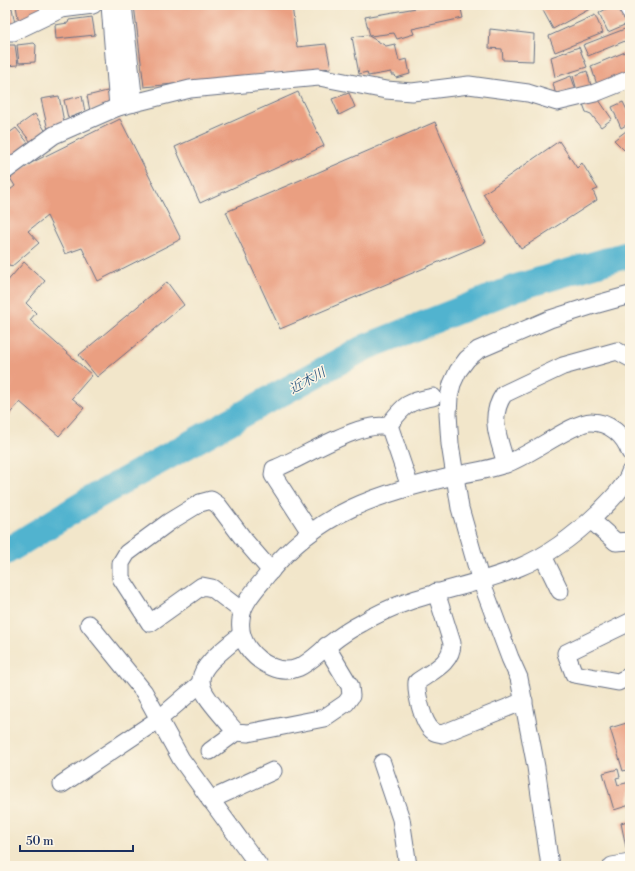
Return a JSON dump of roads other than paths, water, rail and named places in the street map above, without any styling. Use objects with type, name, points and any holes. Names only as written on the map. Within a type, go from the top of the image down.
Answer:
[{"type":"street","points":[[5,32],[13,32],[61,10],[93,5]]},
{"type":"street","points":[[110,5],[126,105]]},
{"type":"street","points":[[123,5],[126,105]]},
{"type":"street","points":[[626,5],[630,12]]},
{"type":"street","points":[[5,171],[54,135],[126,105],[190,89],[319,77],[386,90],[412,92],[469,85],[528,93],[557,102],[595,93],[630,79]]},
{"type":"street","points":[[550,866],[519,678],[481,580],[460,508],[450,444],[449,397],[452,384],[467,359],[478,350],[550,319],[594,304],[630,295]]},
{"type":"street","points":[[506,464],[494,419],[499,401],[504,394],[563,366],[616,351],[630,358]]},
{"type":"street","points":[[387,427],[405,405],[414,400],[433,397]]},
{"type":"street","points":[[629,476],[607,504],[591,520],[573,536],[544,556],[520,567],[481,580],[436,592],[374,615],[342,634],[303,667],[288,671],[276,669],[258,660],[248,648],[241,635],[240,620],[242,611],[271,571],[297,542],[345,510],[378,496],[506,464],[526,455],[578,425],[589,422],[603,424],[626,433],[630,452]]},
{"type":"street","points":[[310,532],[273,475],[274,469],[296,461],[346,435],[382,425],[387,427],[392,433],[410,487]]},
{"type":"street","points":[[242,611],[212,588],[202,586],[150,623],[121,578],[121,563],[127,553],[169,522],[200,503],[211,500],[218,505],[245,541],[271,571]]},
{"type":"street","points":[[591,520],[616,542],[630,540]]},
{"type":"street","points":[[544,556],[560,591]]},
{"type":"street","points":[[436,592],[452,642],[452,651],[448,659],[417,682],[416,692],[429,727],[434,732],[442,734],[524,701]]},
{"type":"street","points":[[630,622],[566,653],[574,674],[618,682],[630,676]]},
{"type":"street","points":[[89,624],[144,692],[181,759],[259,866]]},
{"type":"street","points":[[236,732],[212,705],[202,690],[200,679],[204,668],[212,659],[241,635]]},
{"type":"street","points":[[210,752],[236,732],[248,733],[324,718],[346,703],[351,696],[350,686],[326,646]]},
{"type":"street","points":[[62,784],[159,719],[201,683]]},
{"type":"street","points":[[382,763],[401,819],[408,866]]},
{"type":"street","points":[[210,800],[273,770]]},
{"type":"street","points":[[612,866],[630,863]]},
{"type":"waterway","name":"近木川","points":[[5,552],[95,497],[366,347],[518,287],[630,254]]}]
